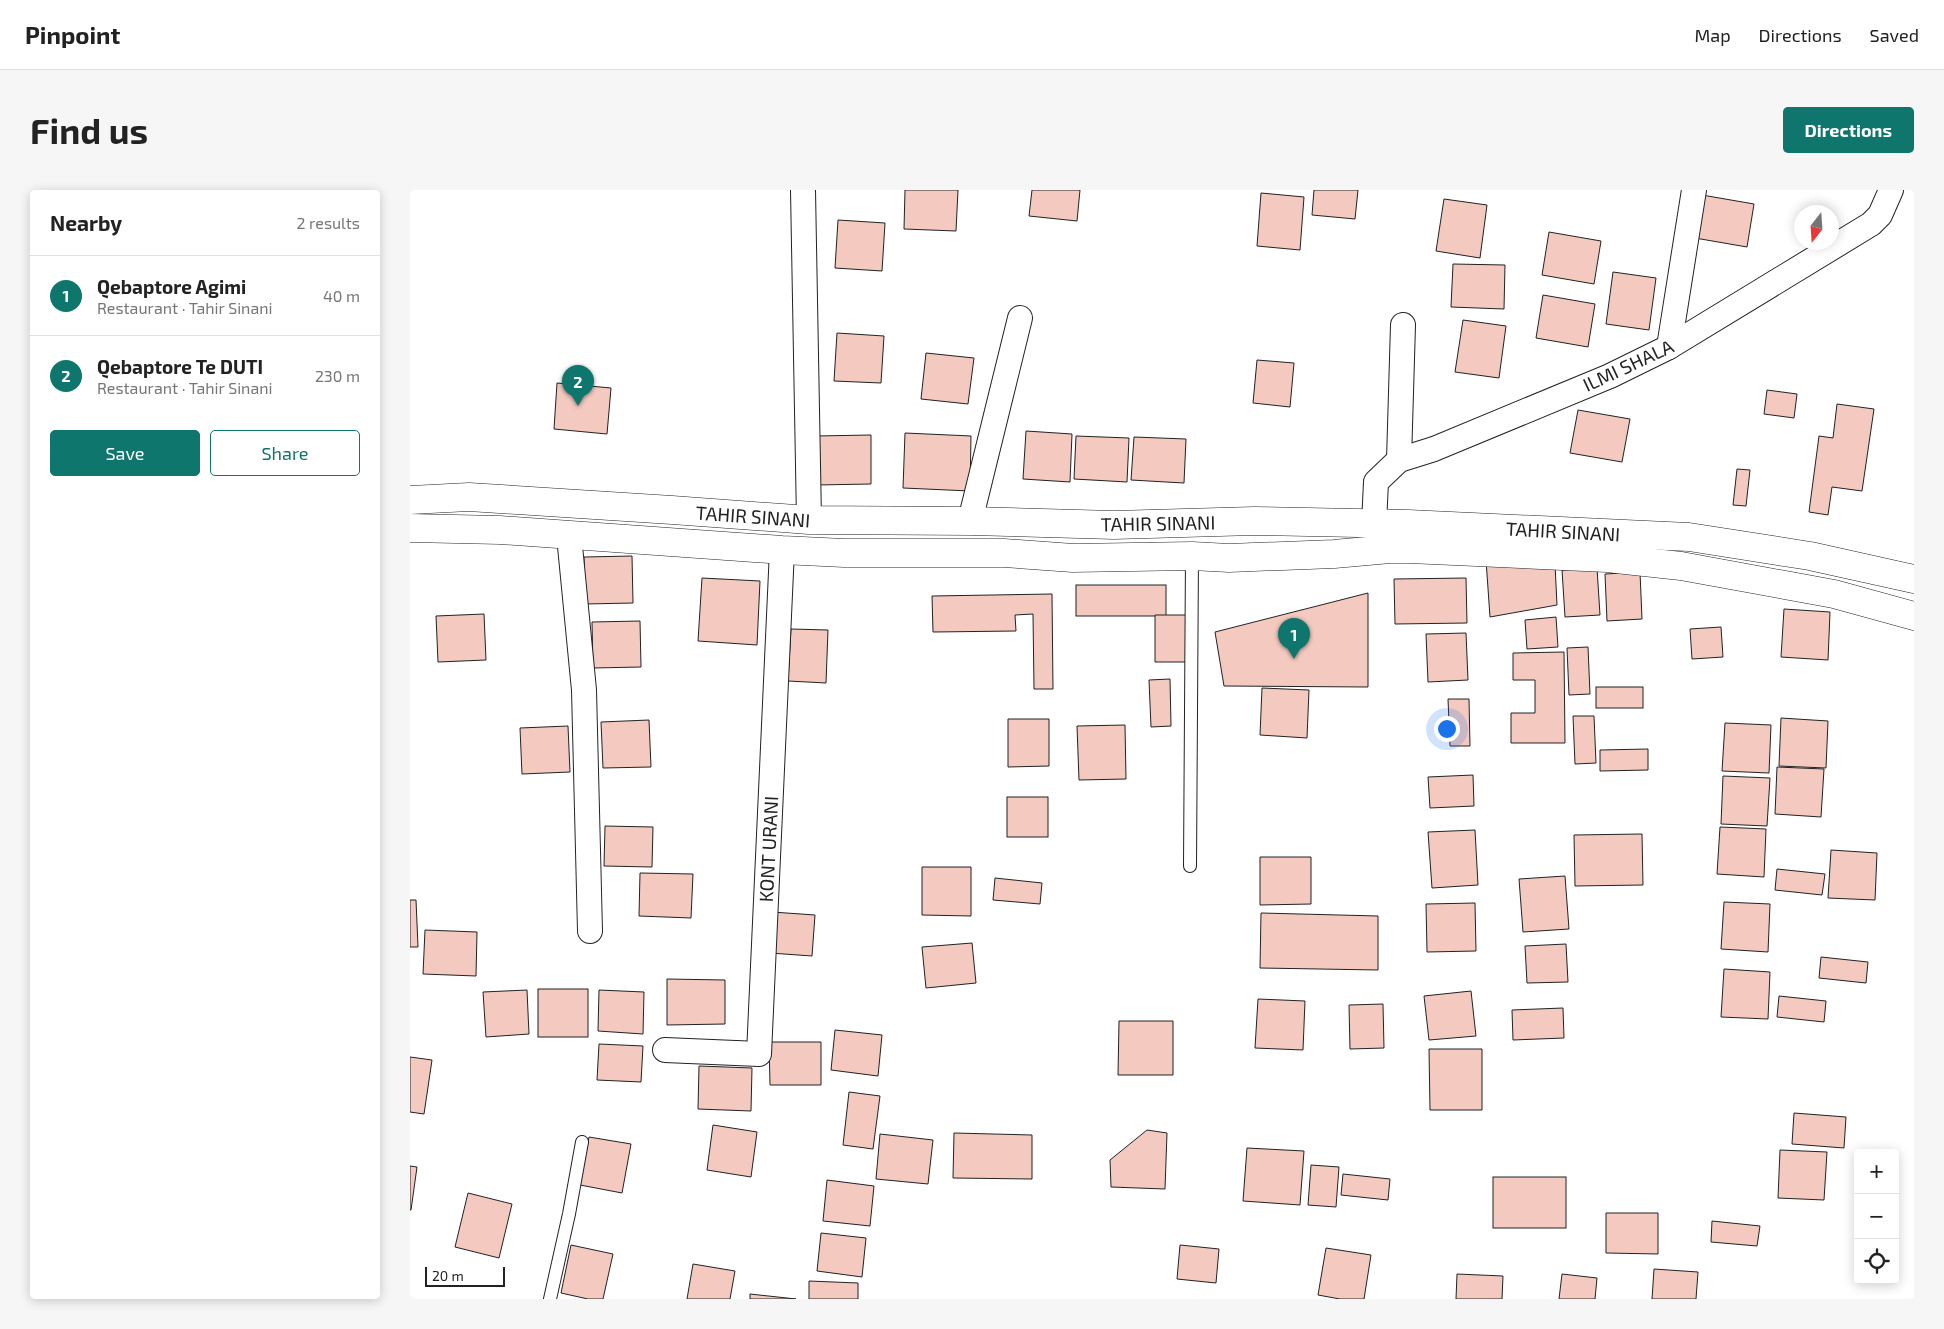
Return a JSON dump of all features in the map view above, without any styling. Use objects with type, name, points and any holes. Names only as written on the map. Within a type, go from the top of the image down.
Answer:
[{"type":"main road","name":"TAHIR SINANI","points":[[410,500],[469,497],[809,520],[1114,524],[1254,521],[1418,524],[1689,537],[1810,556],[1908,578]]},
{"type":"main road","name":"TAHIR SINANI","points":[[410,528],[500,530],[844,553],[1004,553],[1073,558],[1192,556],[1229,558],[1325,555],[1390,549],[1607,558],[1682,566],[1782,584],[1834,594],[1909,614]]},
{"type":"street","points":[[803,190],[809,520]]},
{"type":"street","points":[[1669,347],[1694,190]]},
{"type":"street","name":"ILMI SHALA","points":[[1374,524],[1376,482],[1399,460],[1434,448],[1610,376],[1669,347],[1871,224],[1880,215],[1891,190]]},
{"type":"street","points":[[970,521],[1020,318]]},
{"type":"street","points":[[1399,460],[1403,325]]},
{"type":"street","points":[[568,536],[584,690],[590,931]]},
{"type":"street","name":"KONT URANI","points":[[665,1050],[759,1054],[782,550]]},
{"type":"lane","points":[[1190,866],[1192,556]]},
{"type":"lane","points":[[550,1299],[569,1214],[582,1142]]},
{"type":"building","points":[[905,190],[958,190],[956,231],[904,229]]},
{"type":"building","points":[[1032,190],[1080,190],[1077,221],[1029,216]]},
{"type":"building","points":[[1314,190],[1358,190],[1355,219],[1312,215]]},
{"type":"building","points":[[1261,193],[1304,197],[1300,250],[1257,246]]},
{"type":"building","points":[[1702,195],[1754,204],[1747,247],[1695,238]]},
{"type":"building","points":[[1444,199],[1487,205],[1480,258],[1436,251]]},
{"type":"building","points":[[838,220],[885,223],[882,271],[835,268]]},
{"type":"building","points":[[1549,232],[1601,241],[1594,284],[1542,275]]},
{"type":"building","points":[[1453,264],[1505,265],[1504,309],[1451,307]]},
{"type":"building","points":[[1613,272],[1656,278],[1649,330],[1606,324]]},
{"type":"building","points":[[1543,295],[1595,304],[1588,347],[1536,338]]},
{"type":"building","points":[[1463,320],[1506,326],[1499,378],[1455,372]]},
{"type":"building","points":[[837,333],[884,336],[881,383],[834,381]]},
{"type":"building","points":[[926,353],[974,358],[968,404],[921,399]]},
{"type":"building","points":[[1257,360],[1294,363],[1290,407],[1253,403]]},
{"type":"building","points":[[557,383],[611,388],[607,434],[554,429]]},
{"type":"building","points":[[1767,390],[1797,394],[1794,418],[1764,414]]},
{"type":"building","points":[[1837,404],[1874,409],[1862,491],[1832,487],[1828,515],[1809,512],[1819,436],[1833,438]]},
{"type":"building","points":[[1578,410],[1630,419],[1622,462],[1570,453]]},
{"type":"building","points":[[1026,431],[1072,434],[1070,482],[1023,479]]},
{"type":"building","points":[[905,433],[971,436],[970,491],[903,488]]},
{"type":"building","points":[[871,435],[871,484],[816,485],[815,436]]},
{"type":"building","points":[[1076,436],[1129,438],[1127,482],[1074,479]]},
{"type":"building","points":[[1134,437],[1186,439],[1184,483],[1131,480]]},
{"type":"building","points":[[1737,469],[1750,470],[1746,506],[1733,505]]},
{"type":"building","points":[[632,556],[633,603],[585,604],[584,557]]},
{"type":"building","points":[[1486,560],[1555,564],[1557,605],[1490,617]]},
{"type":"building","points":[[1597,568],[1600,615],[1565,617],[1562,570]]},
{"type":"building","points":[[1640,572],[1642,619],[1607,621],[1605,574]]},
{"type":"building","points":[[702,578],[760,581],[757,645],[698,641]]},
{"type":"building","points":[[1466,578],[1467,623],[1395,624],[1394,579]]},
{"type":"building","points":[[1076,585],[1166,585],[1166,616],[1076,616]]},
{"type":"building","points":[[1368,593],[1368,687],[1224,686],[1215,632]]},
{"type":"building","points":[[1052,594],[1053,689],[1034,689],[1033,614],[1015,615],[1016,631],[933,632],[932,596]]},
{"type":"building","points":[[1784,609],[1830,612],[1828,660],[1781,657]]},
{"type":"building","points":[[484,614],[486,660],[438,662],[436,616]]},
{"type":"building","points":[[1155,615],[1186,615],[1187,662],[1155,662]]},
{"type":"building","points":[[1556,617],[1558,647],[1527,649],[1525,620]]},
{"type":"building","points":[[640,621],[641,667],[593,668],[592,622]]},
{"type":"building","points":[[1721,627],[1723,657],[1692,659],[1690,629]]},
{"type":"building","points":[[791,629],[828,630],[826,683],[788,681]]},
{"type":"building","points":[[1466,633],[1468,680],[1428,682],[1426,634]]},
{"type":"building","points":[[1588,647],[1590,694],[1569,695],[1567,648]]},
{"type":"building","points":[[1564,652],[1565,743],[1511,743],[1511,713],[1535,713],[1535,680],[1513,680],[1513,653]]},
{"type":"building","points":[[1170,679],[1171,726],[1151,727],[1149,680]]},
{"type":"building","points":[[1596,687],[1643,687],[1643,708],[1596,708]]},
{"type":"building","points":[[1262,688],[1309,690],[1307,738],[1260,735]]},
{"type":"building","points":[[1448,699],[1469,699],[1470,746],[1450,746]]},
{"type":"building","points":[[1573,716],[1594,716],[1596,763],[1575,764]]},
{"type":"building","points":[[1781,718],[1828,721],[1826,768],[1779,766]]},
{"type":"building","points":[[1008,719],[1049,719],[1049,766],[1008,767]]},
{"type":"building","points":[[649,720],[651,767],[603,768],[601,722]]},
{"type":"building","points":[[1725,723],[1771,725],[1769,773],[1722,771]]},
{"type":"building","points":[[1125,725],[1126,779],[1079,780],[1077,726]]},
{"type":"building","points":[[568,726],[570,772],[522,774],[520,728]]},
{"type":"building","points":[[1648,749],[1648,770],[1600,771],[1600,750]]},
{"type":"building","points":[[1777,767],[1824,769],[1821,817],[1775,814]]},
{"type":"building","points":[[1473,775],[1474,806],[1430,808],[1428,777]]},
{"type":"building","points":[[1723,776],[1770,778],[1767,826],[1721,824]]},
{"type":"building","points":[[1007,797],[1048,797],[1048,837],[1007,837]]},
{"type":"building","points":[[605,826],[653,827],[652,867],[604,866]]},
{"type":"building","points":[[1720,827],[1766,829],[1764,877],[1717,874]]},
{"type":"building","points":[[1475,830],[1478,885],[1432,888],[1428,832]]},
{"type":"building","points":[[1642,834],[1643,885],[1575,886],[1574,835]]},
{"type":"building","points":[[1831,850],[1877,853],[1875,900],[1828,898]]},
{"type":"building","points":[[1260,857],[1311,857],[1311,904],[1260,905]]},
{"type":"building","points":[[922,867],[971,867],[971,916],[922,915]]},
{"type":"building","points":[[1777,869],[1825,874],[1822,895],[1775,890]]},
{"type":"building","points":[[640,873],[693,874],[691,918],[639,916]]},
{"type":"building","points":[[1565,876],[1569,929],[1523,932],[1519,879]]},
{"type":"building","points":[[995,878],[1042,883],[1040,904],[993,900]]},
{"type":"building","points":[[410,900],[416,900],[418,947],[410,947]]},
{"type":"building","points":[[1724,902],[1770,904],[1768,952],[1721,949]]},
{"type":"building","points":[[1475,903],[1476,951],[1427,952],[1426,904]]},
{"type":"building","points":[[772,912],[815,915],[812,956],[770,953]]},
{"type":"building","points":[[1261,913],[1378,916],[1378,970],[1260,968]]},
{"type":"building","points":[[425,930],[477,932],[476,976],[423,974]]},
{"type":"building","points":[[972,943],[976,983],[926,988],[922,947]]},
{"type":"building","points":[[1566,944],[1568,982],[1527,983],[1525,946]]},
{"type":"building","points":[[1821,957],[1868,962],[1866,983],[1819,978]]},
{"type":"building","points":[[1724,969],[1770,972],[1768,1019],[1721,1017]]},
{"type":"building","points":[[667,979],[725,980],[725,1024],[667,1025]]},
{"type":"building","points":[[538,989],[588,989],[588,1037],[538,1037]]},
{"type":"building","points":[[527,990],[529,1034],[486,1037],[483,992]]},
{"type":"building","points":[[599,990],[644,992],[643,1034],[598,1031]]},
{"type":"building","points":[[1471,991],[1476,1036],[1429,1040],[1424,996]]},
{"type":"building","points":[[1779,996],[1826,1001],[1824,1022],[1777,1017]]},
{"type":"building","points":[[1258,999],[1305,1001],[1303,1050],[1255,1048]]},
{"type":"building","points":[[1383,1004],[1384,1048],[1350,1049],[1349,1005]]},
{"type":"building","points":[[1563,1008],[1564,1038],[1513,1040],[1512,1010]]},
{"type":"building","points":[[1119,1021],[1173,1021],[1173,1075],[1118,1075]]},
{"type":"building","points":[[835,1030],[882,1035],[878,1076],[831,1070]]},
{"type":"building","points":[[769,1042],[821,1042],[821,1085],[770,1085]]},
{"type":"building","points":[[599,1044],[643,1046],[641,1082],[597,1080]]},
{"type":"building","points":[[1429,1049],[1482,1049],[1482,1110],[1430,1110]]},
{"type":"building","points":[[410,1057],[432,1060],[424,1114],[410,1112]]},
{"type":"building","points":[[699,1066],[752,1068],[751,1111],[698,1109]]},
{"type":"building","points":[[849,1092],[880,1096],[873,1149],[843,1145]]},
{"type":"building","points":[[1794,1113],[1846,1117],[1844,1148],[1792,1144]]},
{"type":"building","points":[[713,1125],[757,1132],[751,1177],[707,1170]]},
{"type":"building","points":[[1147,1130],[1167,1133],[1165,1189],[1111,1187],[1110,1160]]},
{"type":"building","points":[[954,1133],[1032,1135],[1032,1179],[953,1178]]},
{"type":"building","points":[[880,1134],[933,1140],[928,1184],[876,1179]]},
{"type":"building","points":[[589,1137],[631,1144],[622,1193],[580,1185]]},
{"type":"building","points":[[1247,1148],[1304,1151],[1300,1205],[1243,1201]]},
{"type":"building","points":[[1780,1150],[1827,1152],[1824,1200],[1778,1198]]},
{"type":"building","points":[[1311,1165],[1339,1167],[1336,1207],[1308,1205]]},
{"type":"building","points":[[410,1166],[417,1167],[411,1210],[410,1210]]},
{"type":"building","points":[[1343,1174],[1390,1179],[1388,1200],[1341,1195]]},
{"type":"building","points":[[1493,1177],[1566,1177],[1566,1228],[1493,1228]]},
{"type":"building","points":[[827,1180],[874,1186],[870,1226],[823,1221]]},
{"type":"building","points":[[468,1193],[512,1204],[499,1258],[455,1247]]},
{"type":"building","points":[[1606,1213],[1658,1213],[1658,1254],[1606,1253]]},
{"type":"building","points":[[1712,1221],[1760,1226],[1757,1246],[1711,1242]]},
{"type":"building","points":[[821,1233],[866,1238],[862,1277],[817,1271]]},
{"type":"building","points":[[571,1245],[613,1254],[603,1299],[588,1299],[561,1293]]},
{"type":"building","points":[[1180,1245],[1219,1249],[1216,1283],[1177,1279]]},
{"type":"building","points":[[1326,1248],[1371,1255],[1364,1299],[1340,1299],[1318,1295]]},
{"type":"building","points":[[693,1264],[735,1271],[730,1299],[687,1299]]},
{"type":"building","points":[[1654,1269],[1698,1272],[1696,1299],[1652,1299]]},
{"type":"building","points":[[1457,1274],[1503,1276],[1502,1299],[1456,1299]]},
{"type":"building","points":[[1562,1274],[1597,1278],[1595,1299],[1559,1299]]},
{"type":"building","points":[[809,1281],[858,1283],[858,1299],[809,1299]]},
{"type":"building","points":[[750,1294],[796,1299],[750,1299]]},
{"type":"place","name":"Qebaptore Te DUTI","points":[[578,406]]},
{"type":"place","name":"Qebaptore Agimi","points":[[1294,659]]}]
